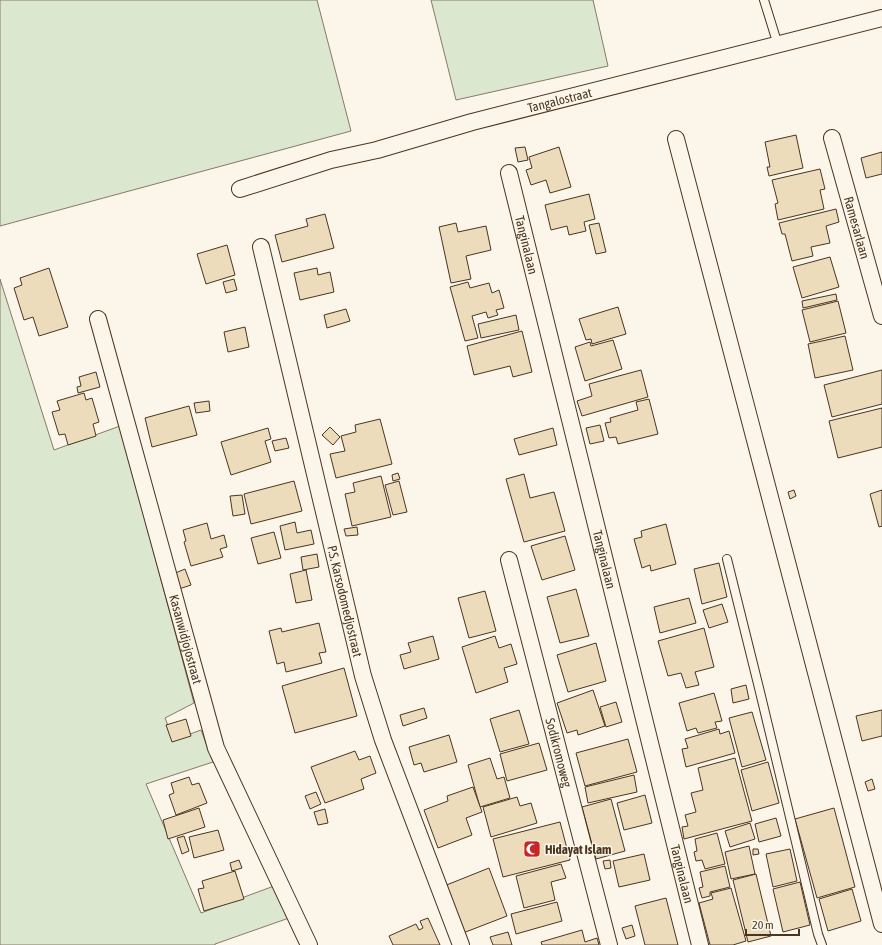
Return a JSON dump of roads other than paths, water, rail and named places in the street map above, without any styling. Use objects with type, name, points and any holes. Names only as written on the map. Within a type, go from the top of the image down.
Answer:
[{"type":"street","name":"Tangalostraat","points":[[240,189],[331,160],[377,150],[472,122],[882,18]]},
{"type":"street","name":"Ramesarlaan","points":[[832,138],[882,316]]},
{"type":"street","points":[[676,139],[882,924]]},
{"type":"street","name":"Tanginalaan","points":[[509,173],[700,945]]},
{"type":"street","name":"P.S. Karsodomedjostraat","points":[[261,247],[364,676],[383,740],[462,945]]},
{"type":"street","name":"Kasanwidjojostraat","points":[[98,320],[216,748],[309,945]]},
{"type":"street","name":"Sodikromoweg","points":[[509,560],[609,945]]},
{"type":"lane","points":[[764,0],[778,45]]},
{"type":"lane","points":[[727,559],[818,934],[822,945]]},
{"type":"place","name":"Hidayat Islam","points":[[532,849]]}]
